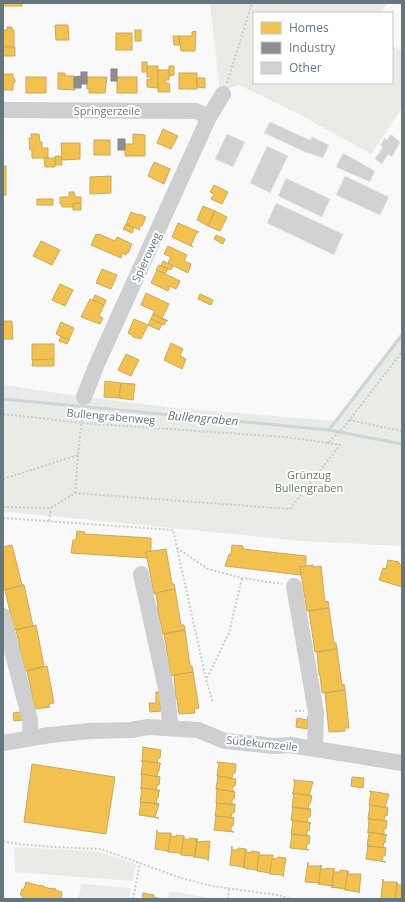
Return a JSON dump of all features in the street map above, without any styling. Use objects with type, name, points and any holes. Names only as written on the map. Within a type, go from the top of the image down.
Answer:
[{"type":"street","name":"Spieroweg","points":[[84,397],[97,364],[209,117],[224,94]]},
{"type":"street","name":"Springerzeile","points":[[3,110],[196,111],[209,117]]},
{"type":"street","points":[[141,574],[167,694],[170,722],[169,728]]},
{"type":"street","points":[[294,586],[316,712],[315,749]]},
{"type":"street","points":[[3,616],[30,720],[31,738]]},
{"type":"street","name":"Südekumzeile","points":[[3,743],[70,733],[131,730],[148,727],[169,728],[198,730],[225,740],[275,746],[290,745],[402,763]]},
{"type":"path","points":[[224,94],[252,3]]},
{"type":"path","points":[[328,443],[344,427],[402,352]]},
{"type":"path","name":"Bullengrabenweg","points":[[3,414],[82,423],[285,437],[340,445],[290,509],[75,493]]},
{"type":"path","points":[[349,420],[402,431]]},
{"type":"path","points":[[3,507],[51,508],[75,493],[82,423]]},
{"type":"path","points":[[3,479],[78,455]]},
{"type":"path","points":[[49,521],[51,508]]},
{"type":"path","points":[[176,547],[208,569],[242,578],[294,586]]},
{"type":"path","points":[[206,679],[230,633],[242,578]]},
{"type":"path","points":[[3,841],[18,844],[54,847],[101,849],[181,878],[292,899]]},
{"type":"path","points":[[133,899],[140,862]]},
{"type":"path","points":[[228,899],[229,888]]},
{"type":"green space","points":[[210,3],[387,3],[382,12],[253,12],[253,84],[393,84],[393,46],[402,51],[402,108],[371,154],[295,112],[239,85],[220,91]]},
{"type":"green space","name":"Grünzug Bullengraben","points":[[402,332],[402,546],[303,541],[3,512],[3,385],[175,408],[334,421]]},
{"type":"green space","points":[[14,847],[97,851],[136,864],[133,881],[15,872]]},
{"type":"green space","points":[[82,884],[131,888],[129,899],[78,899]]},
{"type":"green space","points":[[170,891],[216,899],[168,899]]},
{"type":"building: Homes","points":[[3,3],[22,3],[22,6],[3,6]]},
{"type":"building: Homes","points":[[55,25],[68,25],[69,40],[56,40]]},
{"type":"building: Homes","points":[[7,27],[12,27],[12,30],[14,30],[14,47],[3,47],[3,30],[7,30]]},
{"type":"building: Homes","points":[[135,30],[141,30],[141,41],[135,41]]},
{"type":"building: Homes","points":[[196,31],[195,51],[181,51],[179,36],[192,36],[192,32]]},
{"type":"building: Homes","points":[[116,33],[132,33],[132,50],[116,50]]},
{"type":"building: Homes","points":[[173,36],[179,36],[180,45],[174,45]]},
{"type":"building: Homes","points":[[3,47],[15,47],[15,56],[4,56]]},
{"type":"building: Homes","points":[[142,62],[147,62],[147,72],[142,72]]},
{"type":"building: Homes","points":[[147,66],[158,66],[158,88],[147,87],[147,79],[151,79],[152,77],[147,77]]},
{"type":"building: Homes","points":[[169,66],[174,66],[174,75],[169,76]]},
{"type":"building: Homes","points":[[158,70],[169,70],[169,80],[165,80],[165,83],[169,83],[170,92],[158,92]]},
{"type":"building: Homes","points":[[58,73],[65,73],[65,76],[74,76],[75,90],[58,89]]},
{"type":"building: Homes","points":[[179,73],[197,73],[197,89],[179,89]]},
{"type":"building: Homes","points":[[3,74],[13,74],[15,82],[13,84],[13,90],[3,90]]},
{"type":"building: Homes","points":[[26,77],[46,77],[46,93],[26,93]]},
{"type":"building: Homes","points":[[87,77],[107,77],[105,93],[89,93],[89,88],[87,89]]},
{"type":"building: Homes","points":[[117,77],[137,77],[137,93],[117,93]]},
{"type":"building: Homes","points":[[197,78],[205,78],[205,88],[197,87]]},
{"type":"building: Homes","points":[[163,129],[178,136],[171,149],[157,143]]},
{"type":"building: Homes","points":[[31,134],[39,134],[40,142],[42,142],[42,148],[48,148],[48,158],[32,158],[29,138],[32,138]]},
{"type":"building: Homes","points":[[133,134],[145,135],[145,156],[125,156],[125,144],[133,144]]},
{"type":"building: Homes","points":[[94,140],[110,140],[110,155],[94,155]]},
{"type":"building: Homes","points":[[61,143],[80,143],[80,159],[62,160]]},
{"type":"building: Homes","points":[[55,156],[61,156],[62,165],[55,165]]},
{"type":"building: Homes","points":[[44,158],[55,158],[55,167],[45,167]]},
{"type":"building: Homes","points":[[154,162],[170,169],[164,184],[148,176]]},
{"type":"building: Homes","points":[[3,166],[6,166],[6,195],[3,195]]},
{"type":"building: Homes","points":[[111,176],[111,193],[90,194],[90,177]]},
{"type":"building: Homes","points":[[214,185],[228,192],[222,204],[211,199],[214,194],[210,192]]},
{"type":"building: Homes","points":[[69,192],[74,192],[75,197],[81,197],[81,203],[73,204],[73,207],[62,207],[62,204],[60,204],[60,197],[69,197]]},
{"type":"building: Homes","points":[[37,199],[53,199],[53,205],[37,205]]},
{"type":"building: Homes","points":[[81,203],[81,210],[73,210],[73,204]]},
{"type":"building: Homes","points":[[203,206],[215,211],[208,226],[197,220]]},
{"type":"building: Homes","points":[[215,211],[227,217],[220,231],[208,226]]},
{"type":"building: Homes","points":[[131,212],[146,217],[139,229],[140,230],[126,224]]},
{"type":"building: Homes","points":[[178,223],[199,232],[197,232],[191,245],[193,247],[172,237]]},
{"type":"building: Homes","points":[[126,224],[134,228],[132,233],[123,229]]},
{"type":"building: Homes","points":[[96,234],[115,241],[117,237],[132,244],[128,253],[127,252],[126,255],[122,253],[121,258],[91,245]]},
{"type":"building: Homes","points":[[216,235],[225,239],[223,244],[214,239]]},
{"type":"building: Homes","points":[[41,241],[60,250],[52,265],[33,256]]},
{"type":"building: Homes","points":[[168,246],[187,255],[184,261],[191,264],[188,273],[168,263],[171,257],[164,254]]},
{"type":"building: Homes","points":[[163,261],[173,266],[171,270],[161,266]]},
{"type":"building: Homes","points":[[159,265],[168,269],[165,274],[156,270]]},
{"type":"building: Homes","points":[[102,269],[117,275],[111,289],[96,283]]},
{"type":"building: Homes","points":[[157,270],[180,281],[176,289],[170,286],[168,291],[151,283]]},
{"type":"building: Homes","points":[[60,284],[73,290],[65,306],[52,300]]},
{"type":"building: Homes","points":[[146,293],[169,304],[162,318],[168,321],[153,314],[155,311],[141,305]]},
{"type":"building: Homes","points":[[200,294],[213,300],[211,305],[198,299]]},
{"type":"building: Homes","points":[[95,295],[106,300],[104,305],[93,300]]},
{"type":"building: Homes","points":[[90,299],[104,305],[99,316],[103,318],[100,324],[81,317]]},
{"type":"building: Homes","points":[[153,314],[166,321],[164,325],[151,319]]},
{"type":"building: Homes","points":[[134,319],[148,325],[141,339],[133,337],[128,333]]},
{"type":"building: Homes","points":[[151,319],[162,324],[159,330],[148,325]]},
{"type":"building: Homes","points":[[3,321],[12,321],[13,339],[3,339]]},
{"type":"building: Homes","points":[[61,322],[74,328],[69,340],[56,334]]},
{"type":"building: Homes","points":[[61,336],[69,340],[67,344],[59,341]]},
{"type":"building: Homes","points":[[171,343],[183,349],[180,356],[186,359],[182,369],[164,360]]},
{"type":"building: Homes","points":[[32,344],[54,344],[54,359],[32,360]]},
{"type":"building: Homes","points":[[126,354],[139,360],[131,376],[118,370]]},
{"type":"building: Homes","points":[[54,359],[54,366],[32,366],[33,360]]},
{"type":"building: Homes","points":[[105,381],[121,383],[119,398],[104,397]]},
{"type":"building: Homes","points":[[121,383],[135,384],[133,400],[119,398]]},
{"type":"building: Homes","points":[[77,531],[85,532],[84,534],[151,538],[151,552],[146,552],[147,558],[71,553],[73,540],[76,540]]},
{"type":"building: Homes","points":[[12,545],[22,585],[24,585],[3,590],[3,547]]},
{"type":"building: Homes","points":[[232,545],[243,546],[243,549],[306,556],[306,566],[300,567],[301,575],[225,566],[229,554],[231,555]]},
{"type":"building: Homes","points":[[166,549],[172,584],[174,584],[175,589],[154,594],[146,552]]},
{"type":"building: Homes","points":[[388,560],[399,562],[399,564],[402,565],[402,587],[379,580],[383,568],[386,569]]},
{"type":"building: Homes","points":[[313,565],[314,567],[321,566],[325,602],[328,601],[329,608],[307,611],[300,567]]},
{"type":"building: Homes","points":[[24,585],[33,626],[14,630],[5,590]]},
{"type":"building: Homes","points":[[175,589],[181,625],[184,625],[185,630],[163,634],[157,607],[156,593]]},
{"type":"building: Homes","points":[[329,608],[334,643],[336,643],[337,649],[315,652],[309,611]]},
{"type":"building: Homes","points":[[36,625],[44,666],[25,671],[16,630]]},
{"type":"building: Homes","points":[[185,630],[190,666],[192,666],[193,672],[171,676],[164,634]]},
{"type":"building: Homes","points":[[337,649],[342,685],[344,684],[345,690],[322,693],[317,652]]},
{"type":"building: Homes","points":[[47,666],[54,703],[49,704],[50,707],[35,709],[27,671]]},
{"type":"building: Homes","points":[[193,672],[199,708],[194,709],[195,713],[179,714],[174,675]]},
{"type":"building: Homes","points":[[345,690],[349,728],[344,728],[345,731],[329,732],[325,693]]},
{"type":"building: Homes","points":[[156,692],[163,692],[160,703],[161,711],[150,712],[149,703],[156,703]]},
{"type":"building: Homes","points":[[20,712],[24,720],[14,721],[13,713]]},
{"type":"building: Homes","points":[[309,713],[307,729],[296,727],[297,718],[307,720]]},
{"type":"building: Homes","points":[[142,747],[161,750],[160,758],[158,758],[157,763],[161,764],[142,761]]},
{"type":"building: Homes","points":[[141,761],[160,763],[157,776],[160,777],[141,775],[143,762]]},
{"type":"building: Homes","points":[[217,762],[236,764],[235,773],[233,773],[232,778],[217,776],[219,763]]},
{"type":"building: Homes","points":[[32,764],[115,777],[106,834],[24,822]]},
{"type":"building: Homes","points":[[141,774],[160,777],[159,785],[157,785],[156,790],[160,791],[141,788]]},
{"type":"building: Homes","points":[[218,776],[236,779],[235,786],[233,786],[232,790],[235,792],[216,789]]},
{"type":"building: Homes","points":[[352,777],[364,778],[363,788],[351,786]]},
{"type":"building: Homes","points":[[295,780],[313,782],[309,795],[312,796],[293,794]]},
{"type":"building: Homes","points":[[140,788],[159,790],[156,803],[159,804],[140,802],[142,789]]},
{"type":"building: Homes","points":[[216,789],[235,792],[234,799],[232,799],[232,804],[235,805],[216,803]]},
{"type":"building: Homes","points":[[369,791],[389,794],[385,807],[388,808],[369,805],[371,792]]},
{"type":"building: Homes","points":[[292,793],[312,796],[308,809],[292,807],[294,794]]},
{"type":"building: Homes","points":[[141,802],[159,804],[155,817],[159,818],[139,815]]},
{"type":"building: Homes","points":[[217,803],[235,805],[234,813],[232,813],[231,818],[215,816]]},
{"type":"building: Homes","points":[[369,805],[388,808],[387,816],[385,815],[384,820],[387,821],[368,819]]},
{"type":"building: Homes","points":[[293,807],[311,810],[310,817],[308,817],[307,822],[311,823],[291,820]]},
{"type":"building: Homes","points":[[216,816],[234,818],[231,831],[234,832],[214,830]]},
{"type":"building: Homes","points":[[369,819],[387,821],[384,834],[387,835],[368,832]]},
{"type":"building: Homes","points":[[291,820],[310,823],[309,831],[307,830],[307,835],[310,836],[291,834],[293,821]]},
{"type":"building: Homes","points":[[157,830],[157,833],[171,833],[168,852],[155,849]]},
{"type":"building: Homes","points":[[367,832],[386,835],[383,847],[386,848],[367,846],[369,833]]},
{"type":"building: Homes","points":[[171,833],[171,836],[184,836],[181,855],[181,853],[168,852]]},
{"type":"building: Homes","points":[[292,834],[310,836],[309,844],[307,844],[306,849],[309,850],[290,848]]},
{"type":"building: Homes","points":[[184,836],[184,839],[197,839],[194,858],[194,856],[181,855]]},
{"type":"building: Homes","points":[[197,838],[197,842],[210,841],[208,861],[208,859],[195,857]]},
{"type":"building: Homes","points":[[232,846],[232,850],[238,850],[238,848],[246,849],[243,868],[230,865]]},
{"type":"building: Homes","points":[[368,846],[386,848],[385,856],[383,856],[382,861],[386,862],[366,859]]},
{"type":"building: Homes","points":[[246,849],[246,852],[259,852],[257,871],[244,868]]},
{"type":"building: Homes","points":[[259,852],[259,855],[273,855],[270,874],[257,871]]},
{"type":"building: Homes","points":[[278,857],[286,858],[283,877],[283,875],[270,874],[272,858],[277,859]]},
{"type":"building: Homes","points":[[308,862],[308,866],[321,866],[319,885],[319,883],[305,882]]},
{"type":"building: Homes","points":[[321,865],[321,869],[334,869],[332,888],[332,886],[319,884]]},
{"type":"building: Homes","points":[[334,868],[334,872],[340,872],[340,870],[348,871],[345,890],[332,887]]},
{"type":"building: Homes","points":[[348,871],[348,874],[361,874],[359,893],[345,890]]},
{"type":"building: Homes","points":[[383,879],[383,882],[397,882],[395,899],[381,898]]},
{"type":"building: Homes","points":[[26,882],[56,889],[55,890],[62,892],[61,899],[22,899],[23,895],[20,895]]},
{"type":"building: Homes","points":[[397,882],[397,885],[402,885],[402,899],[395,899]]},
{"type":"building: Homes","points":[[143,893],[154,895],[153,897],[163,899],[142,899]]},
{"type":"building: Industry","points":[[111,69],[117,69],[117,81],[111,81]]},
{"type":"building: Industry","points":[[81,72],[87,72],[87,84],[81,84]]},
{"type":"building: Industry","points":[[81,76],[81,88],[74,88],[74,77]]},
{"type":"building: Industry","points":[[118,139],[125,139],[125,150],[118,150]]},
{"type":"building: Other","points":[[270,122],[310,140],[312,137],[329,145],[323,158],[305,152],[264,133]]},
{"type":"building: Other","points":[[227,134],[245,142],[233,167],[215,159]]},
{"type":"building: Other","points":[[390,135],[400,142],[392,157],[388,154],[382,164],[375,159],[383,147],[380,145],[385,138],[387,140]]},
{"type":"building: Other","points":[[267,146],[288,156],[270,193],[250,183]]},
{"type":"building: Other","points":[[343,153],[375,171],[370,182],[336,167]]},
{"type":"building: Other","points":[[345,176],[389,197],[380,215],[336,195]]},
{"type":"building: Other","points":[[286,178],[330,199],[322,217],[278,196]]},
{"type":"building: Other","points":[[276,203],[343,234],[334,255],[267,223]]},
{"type":"waterway","points":[[329,430],[402,335]]},
{"type":"waterway","name":"Bullengraben","points":[[3,399],[329,430],[402,444]]}]
